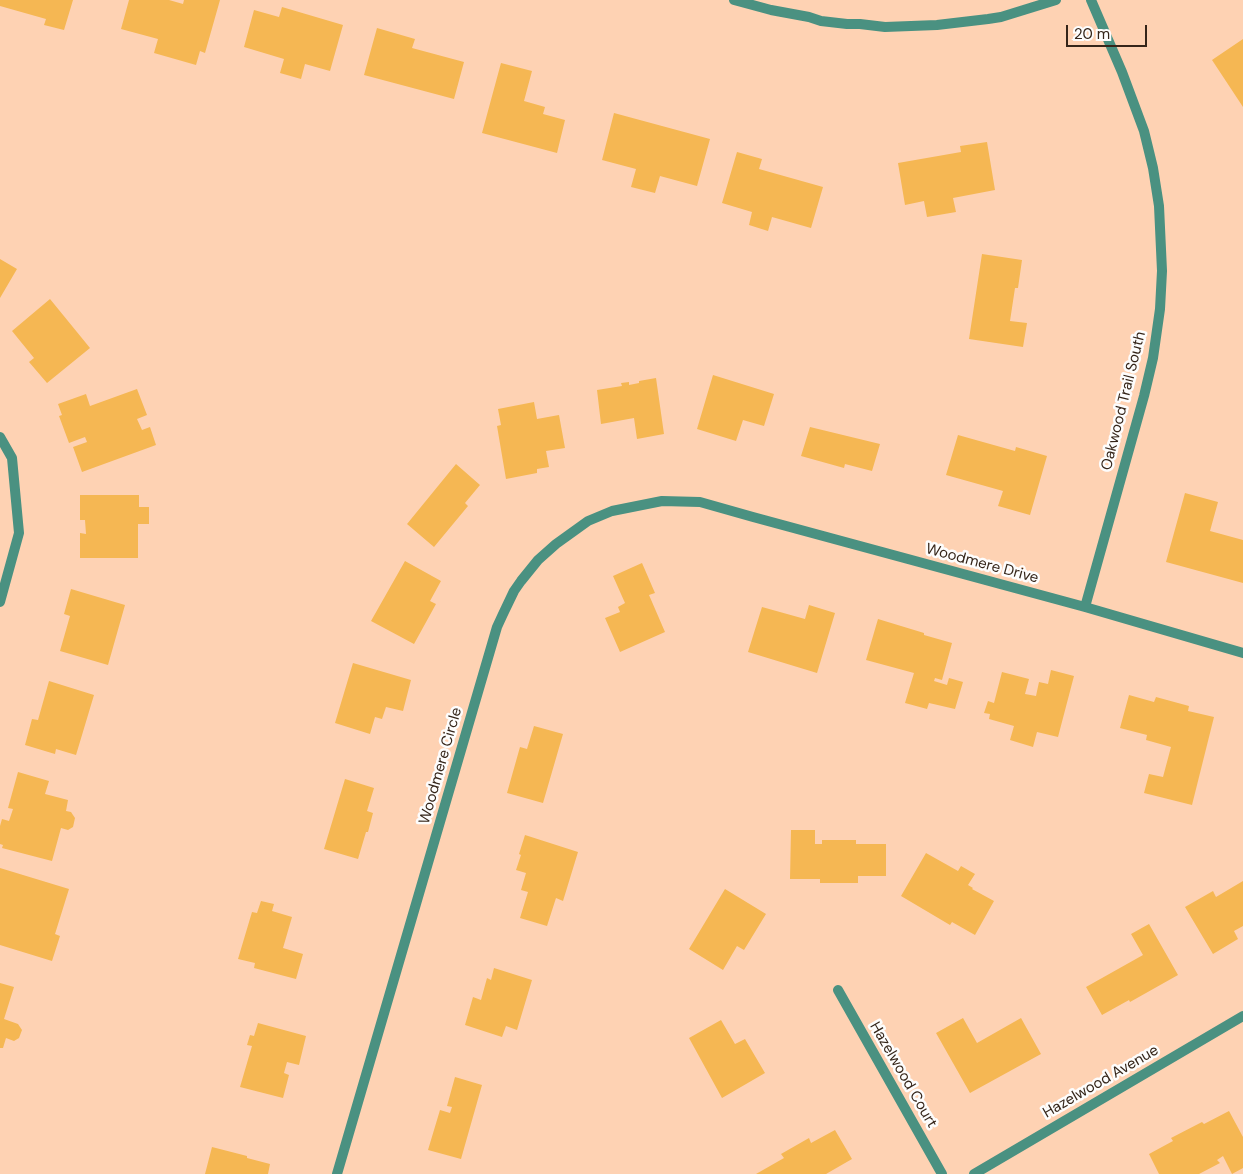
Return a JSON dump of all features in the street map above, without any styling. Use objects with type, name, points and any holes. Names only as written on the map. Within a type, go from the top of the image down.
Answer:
[{"type":"street","points":[[734,0],[821,21],[898,27],[937,25],[1001,17],[1056,0]]},
{"type":"street","name":"Oakwood Trail South","points":[[1085,607],[1153,358],[1160,309],[1162,271],[1159,206],[1153,168],[1144,131],[1122,72],[1091,0]]},
{"type":"street","points":[[0,437],[12,458],[19,533],[0,602]]},
{"type":"street","name":"Woodmere Circle","points":[[337,1174],[494,638],[514,591],[529,570],[546,552],[583,525],[604,514],[662,500],[700,502],[712,505]]},
{"type":"street","name":"Woodmere Drive","points":[[712,505],[1085,607],[1243,653]]},
{"type":"street","name":"Hazelwood Court","points":[[838,990],[942,1174]]},
{"type":"street","name":"Hazelwood Avenue","points":[[974,1174],[1243,1016]]},
{"type":"building","points":[[0,0],[73,0],[64,30],[44,25],[46,19],[0,6]]},
{"type":"building","points":[[129,0],[169,0],[183,4],[184,0],[220,0],[205,53],[200,51],[196,65],[154,53],[158,39],[121,29]]},
{"type":"building","points":[[282,7],[343,25],[330,71],[305,64],[301,79],[280,73],[284,59],[244,47],[254,10],[279,17]]},
{"type":"building","points":[[377,28],[415,39],[412,48],[464,62],[454,99],[364,75]]},
{"type":"building","points":[[1243,39],[1243,107],[1212,60]]},
{"type":"building","points":[[501,63],[532,71],[524,101],[545,107],[543,114],[565,120],[557,153],[482,133]]},
{"type":"building","points":[[614,113],[710,139],[697,186],[660,176],[655,193],[631,187],[636,169],[602,160]]},
{"type":"building","points":[[987,142],[995,190],[953,198],[956,212],[927,217],[924,201],[905,205],[898,163],[961,152],[960,146]]},
{"type":"building","points":[[737,152],[762,159],[759,169],[823,187],[811,228],[772,217],[768,231],[749,225],[752,212],[722,203]]},
{"type":"building","points":[[982,254],[1022,260],[1010,321],[1027,323],[1023,347],[969,339]]},
{"type":"building","points":[[0,259],[17,269],[0,298]]},
{"type":"building","points":[[50,299],[90,348],[47,383],[29,362],[34,358],[12,331]]},
{"type":"building","points":[[713,375],[774,394],[764,426],[743,420],[736,441],[697,429]]},
{"type":"building","points":[[656,378],[664,434],[637,439],[634,418],[601,424],[597,390],[622,386],[621,383],[629,382],[629,385]]},
{"type":"building","points":[[137,389],[147,415],[137,419],[142,430],[150,427],[156,445],[82,472],[73,447],[87,442],[85,437],[69,443],[59,416],[62,415],[58,404],[86,394],[90,406]]},
{"type":"building","points":[[534,402],[537,419],[559,415],[565,448],[546,451],[549,467],[537,469],[537,473],[506,479],[497,426],[501,425],[498,409]]},
{"type":"building","points":[[810,427],[880,444],[872,471],[845,464],[844,468],[801,456]]},
{"type":"building","points":[[958,435],[1015,451],[1016,447],[1047,456],[1030,515],[998,506],[1003,491],[946,475]]},
{"type":"building","points":[[456,464],[480,485],[465,503],[468,506],[434,547],[407,524]]},
{"type":"building","points":[[1185,493],[1218,502],[1210,531],[1243,540],[1243,583],[1166,562]]},
{"type":"building","points":[[80,495],[139,495],[139,507],[149,507],[149,524],[138,524],[138,558],[80,558],[80,533],[86,534],[85,520],[80,520]]},
{"type":"building","points":[[405,561],[441,581],[430,601],[436,604],[414,644],[371,621]]},
{"type":"building","points":[[642,563],[655,593],[649,595],[665,632],[620,652],[605,618],[620,612],[618,607],[625,603],[613,576]]},
{"type":"building","points":[[71,589],[125,605],[108,665],[60,651],[70,616],[64,614]]},
{"type":"building","points":[[809,605],[835,613],[817,673],[748,652],[762,607],[805,619]]},
{"type":"building","points":[[878,619],[952,643],[942,680],[935,678],[934,681],[947,685],[949,678],[963,682],[955,709],[929,703],[927,709],[905,703],[914,673],[866,660]]},
{"type":"building","points":[[353,663],[411,680],[403,711],[386,707],[382,719],[375,717],[370,734],[335,723]]},
{"type":"building","points":[[1051,670],[1074,676],[1058,737],[1037,732],[1033,747],[1010,740],[1014,726],[989,719],[990,714],[984,713],[988,701],[994,703],[1002,672],[1029,679],[1025,694],[1036,696],[1039,682],[1048,684]]},
{"type":"building","points":[[49,681],[94,695],[76,755],[56,749],[55,754],[25,745],[32,719],[38,720]]},
{"type":"building","points":[[1129,695],[1154,702],[1156,697],[1189,706],[1188,711],[1214,717],[1192,805],[1144,793],[1149,774],[1163,777],[1171,747],[1146,740],[1147,735],[1120,728]]},
{"type":"building","points":[[534,726],[563,734],[543,803],[507,793],[520,747],[527,749]]},
{"type":"building","points":[[18,772],[49,781],[45,794],[68,800],[66,811],[71,812],[75,818],[73,827],[68,830],[61,828],[52,861],[2,848],[3,845],[0,844],[0,826],[2,819],[9,821],[13,809],[8,808]]},
{"type":"building","points":[[345,779],[374,788],[367,811],[373,813],[358,859],[324,849]]},
{"type":"building","points":[[791,830],[815,830],[815,844],[822,844],[822,840],[856,840],[856,844],[886,844],[886,876],[858,876],[858,883],[820,883],[820,879],[790,879]]},
{"type":"building","points":[[525,835],[578,852],[563,901],[556,898],[547,926],[520,918],[528,892],[521,890],[526,873],[516,870]]},
{"type":"building","points":[[926,853],[958,871],[961,866],[975,874],[968,885],[994,901],[975,935],[952,922],[950,925],[901,896]]},
{"type":"building","points":[[0,868],[69,889],[55,934],[60,936],[52,961],[0,945]]},
{"type":"building","points":[[1243,881],[1243,926],[1234,931],[1238,939],[1213,954],[1185,907],[1213,891],[1216,897]]},
{"type":"building","points":[[725,889],[766,914],[744,950],[737,946],[723,970],[689,949]]},
{"type":"building","points":[[261,901],[274,904],[272,911],[292,917],[283,948],[303,954],[296,979],[254,968],[255,963],[238,959],[252,912],[257,913]]},
{"type":"building","points":[[1149,924],[1178,975],[1130,1002],[1129,1000],[1102,1015],[1086,987],[1143,955],[1131,934]]},
{"type":"building","points":[[494,968],[532,980],[517,1030],[506,1026],[502,1037],[465,1025],[473,997],[481,1000],[487,978],[491,980]]},
{"type":"building","points":[[0,983],[14,987],[4,1019],[18,1024],[22,1030],[19,1038],[14,1041],[6,1038],[3,1048],[0,1048]]},
{"type":"building","points":[[963,1018],[977,1043],[1021,1018],[1041,1054],[970,1093],[936,1033]]},
{"type":"building","points":[[721,1020],[735,1044],[745,1039],[765,1073],[722,1098],[689,1038]]},
{"type":"building","points":[[258,1023],[306,1036],[299,1065],[287,1062],[284,1073],[289,1075],[283,1098],[240,1087],[252,1046],[247,1045],[250,1035],[254,1036]]},
{"type":"building","points":[[455,1077],[482,1085],[461,1159],[428,1150],[440,1110],[450,1113],[452,1107],[447,1106]]},
{"type":"building","points":[[1229,1111],[1243,1137],[1243,1168],[1232,1174],[1223,1156],[1217,1160],[1220,1163],[1199,1174],[1159,1174],[1149,1154],[1173,1141],[1171,1138]]},
{"type":"building","points":[[835,1130],[852,1159],[826,1174],[756,1174],[784,1158],[781,1154],[809,1138],[811,1143]]},
{"type":"building","points":[[212,1147],[270,1164],[268,1174],[205,1174]]}]
